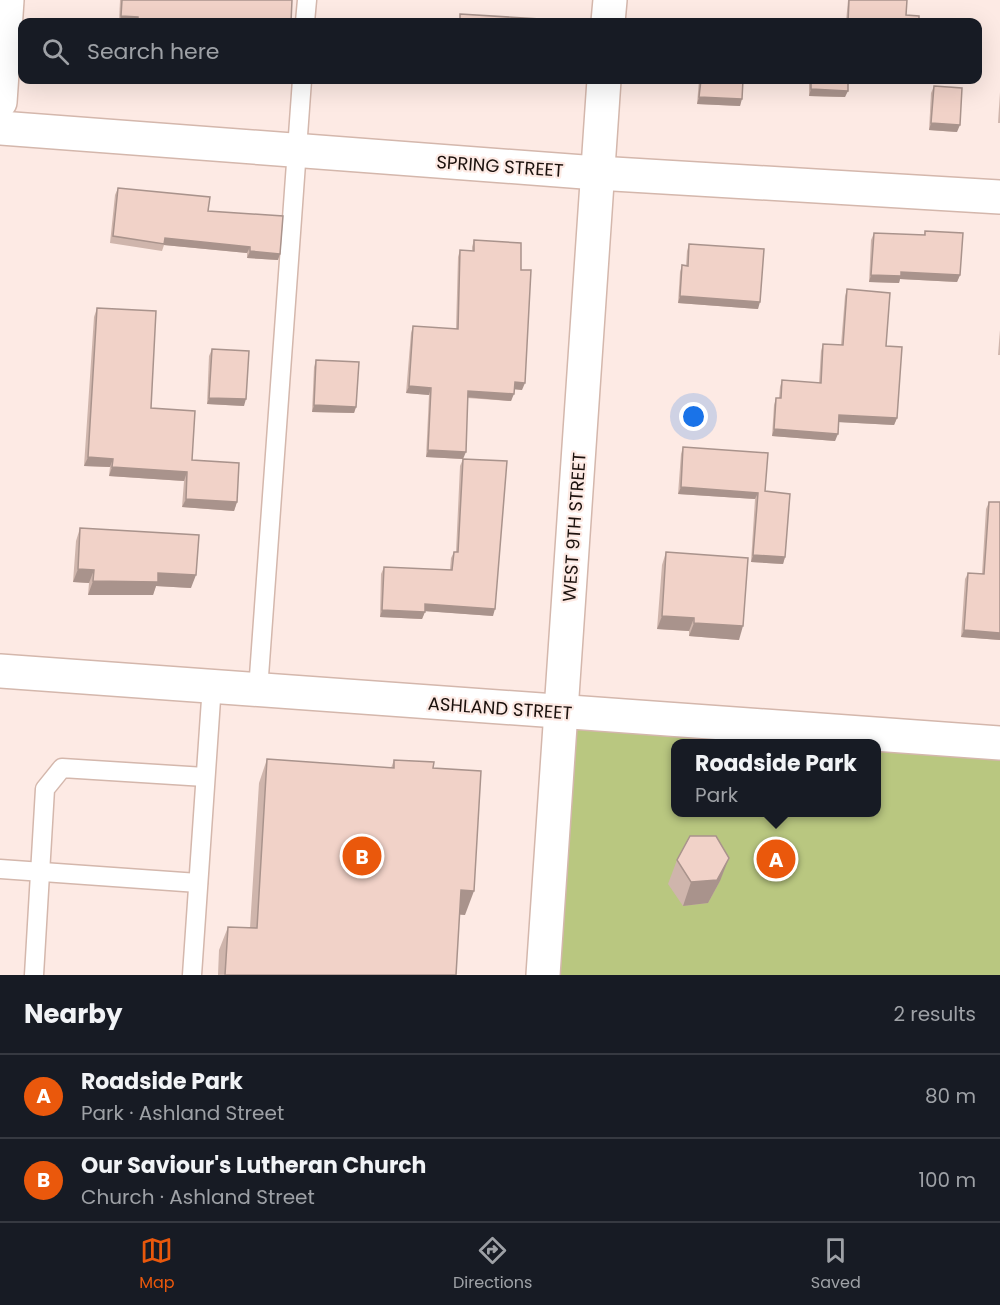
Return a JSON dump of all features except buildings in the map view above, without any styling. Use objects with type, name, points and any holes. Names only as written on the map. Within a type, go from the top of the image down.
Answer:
[{"type":"street","points":[[0,102],[7,0]]},
{"type":"street","points":[[608,18],[610,0]]},
{"type":"street","name":"WEST 9TH STREET","points":[[543,975],[604,84]]},
{"type":"street","name":"SPRING STREET","points":[[0,128],[597,174],[1000,196]]},
{"type":"street","name":"ASHLAND STREET","points":[[0,671],[1000,743]]},
{"type":"lane","points":[[305,18],[307,0]]},
{"type":"lane","points":[[258,690],[302,84]]},
{"type":"lane","points":[[192,975],[212,685]]},
{"type":"lane","points":[[34,975],[45,789],[62,768],[205,777]]},
{"type":"lane","points":[[0,869],[198,883]]},
{"type":"green space","points":[[561,712],[1000,743],[1000,975],[543,975]]},
{"type":"place","name":"Our Saviour's Lutheran Church","points":[[362,856]]},
{"type":"place","name":"Roadside Park","points":[[776,859]]}]
